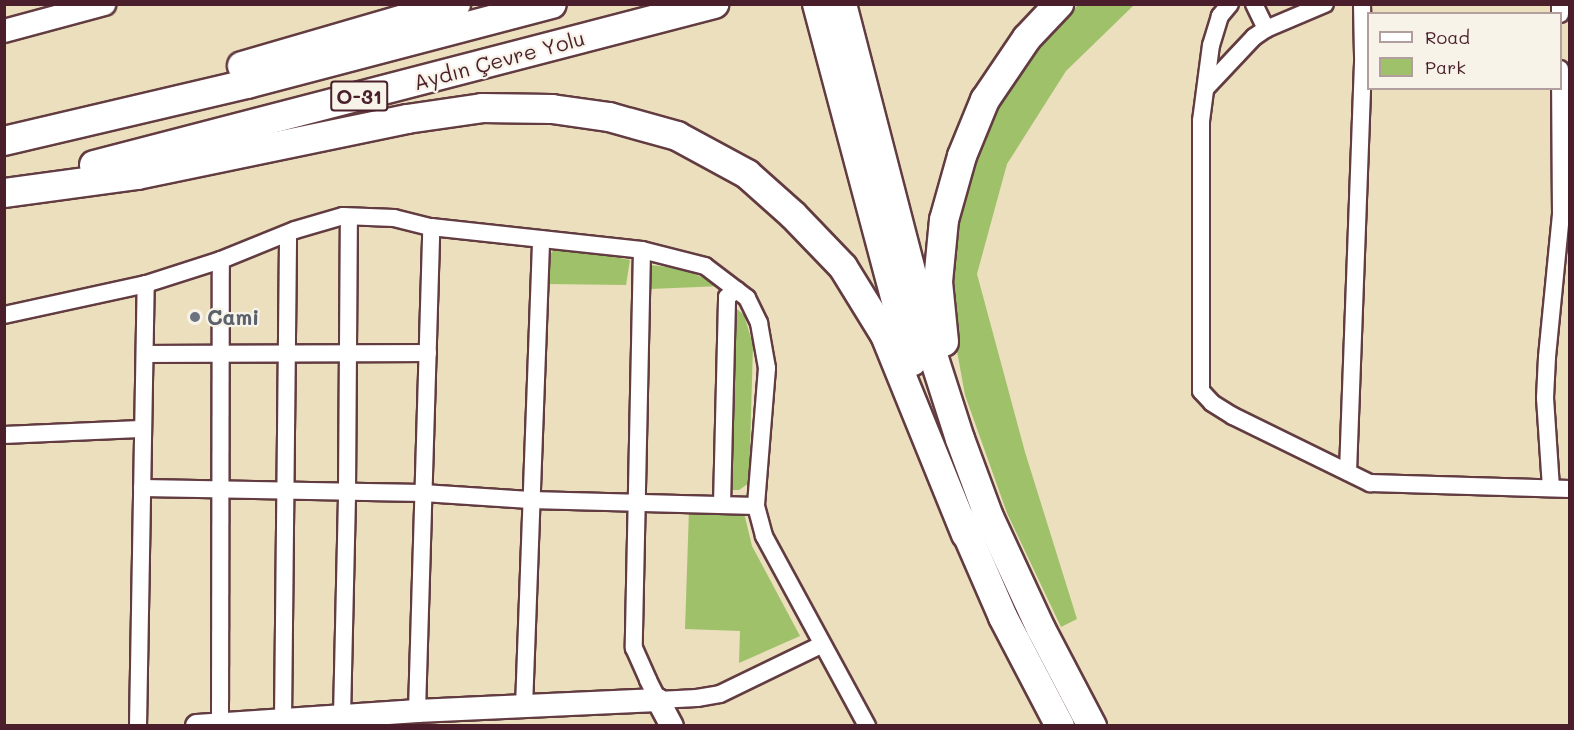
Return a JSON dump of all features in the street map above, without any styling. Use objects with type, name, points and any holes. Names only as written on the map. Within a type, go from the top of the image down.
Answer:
[{"type":"highway","points":[[4,139],[456,4]]},
{"type":"highway","name":"Aydın Çevre Yolu","points":[[4,139],[247,84],[552,4]]},
{"type":"highway","name":"Aydın Çevre Yolu","points":[[4,188],[714,4]]},
{"type":"highway","points":[[817,4],[928,421],[966,534]]},
{"type":"highway","points":[[842,4],[933,356],[960,439],[989,517],[1041,629],[1092,726]]},
{"type":"highway","points":[[960,439],[944,345],[938,282],[944,220],[962,156],[985,100],[1027,38],[1059,4]]},
{"type":"highway","points":[[4,193],[137,175],[407,119],[482,108],[552,109],[609,117],[677,136],[747,174],[793,215],[843,267],[885,335],[966,534],[1003,617],[1060,726]]},
{"type":"street","points":[[4,31],[104,4]]},
{"type":"street","points":[[1230,4],[1220,16],[1211,45],[1201,121],[1201,391],[1212,404],[1233,416],[1370,483],[1569,489]]},
{"type":"street","points":[[1254,4],[1266,29]]},
{"type":"street","points":[[1205,88],[1254,37],[1266,29],[1324,4]]},
{"type":"street","points":[[1348,472],[1363,68],[1362,4]]},
{"type":"street","points":[[1551,488],[1545,398],[1547,357],[1562,215],[1560,90]]},
{"type":"street","points":[[332,720],[347,491],[349,217]]},
{"type":"street","points":[[4,315],[146,284],[221,261],[288,234],[349,217],[394,218],[431,227],[642,250],[705,266],[747,298],[759,323],[767,368],[756,506],[764,536],[821,645],[867,726]]},
{"type":"street","points":[[417,711],[431,227]]},
{"type":"street","points":[[274,722],[285,490],[288,234]]},
{"type":"street","points":[[524,707],[541,239]]},
{"type":"street","points":[[642,250],[634,648],[672,726]]},
{"type":"street","points":[[220,724],[221,261]]},
{"type":"street","points":[[138,726],[146,284]]},
{"type":"street","points":[[722,505],[727,297],[737,290]]},
{"type":"street","points":[[145,354],[428,352]]},
{"type":"street","points":[[4,435],[143,429]]},
{"type":"street","points":[[142,488],[347,491],[530,500],[756,506]]},
{"type":"street","points":[[197,726],[332,720],[417,711],[697,699],[720,694],[821,645]]},
{"type":"green space","points":[[1078,5],[1134,5],[1066,71],[1007,164],[977,274],[1025,452],[1077,619],[1061,627],[1007,513],[965,395],[950,313],[958,200],[981,132],[1035,50]]},
{"type":"green space","points":[[557,246],[630,260],[626,285],[547,284],[547,258]]},
{"type":"green space","points":[[651,265],[683,269],[722,286],[650,289]]},
{"type":"green space","points":[[731,304],[744,315],[753,345],[749,483],[739,490],[724,490]]},
{"type":"green space","points":[[689,510],[744,513],[752,546],[800,636],[739,663],[740,631],[685,629]]},
{"type":"place","name":"Cami","points":[[195,317]]}]
